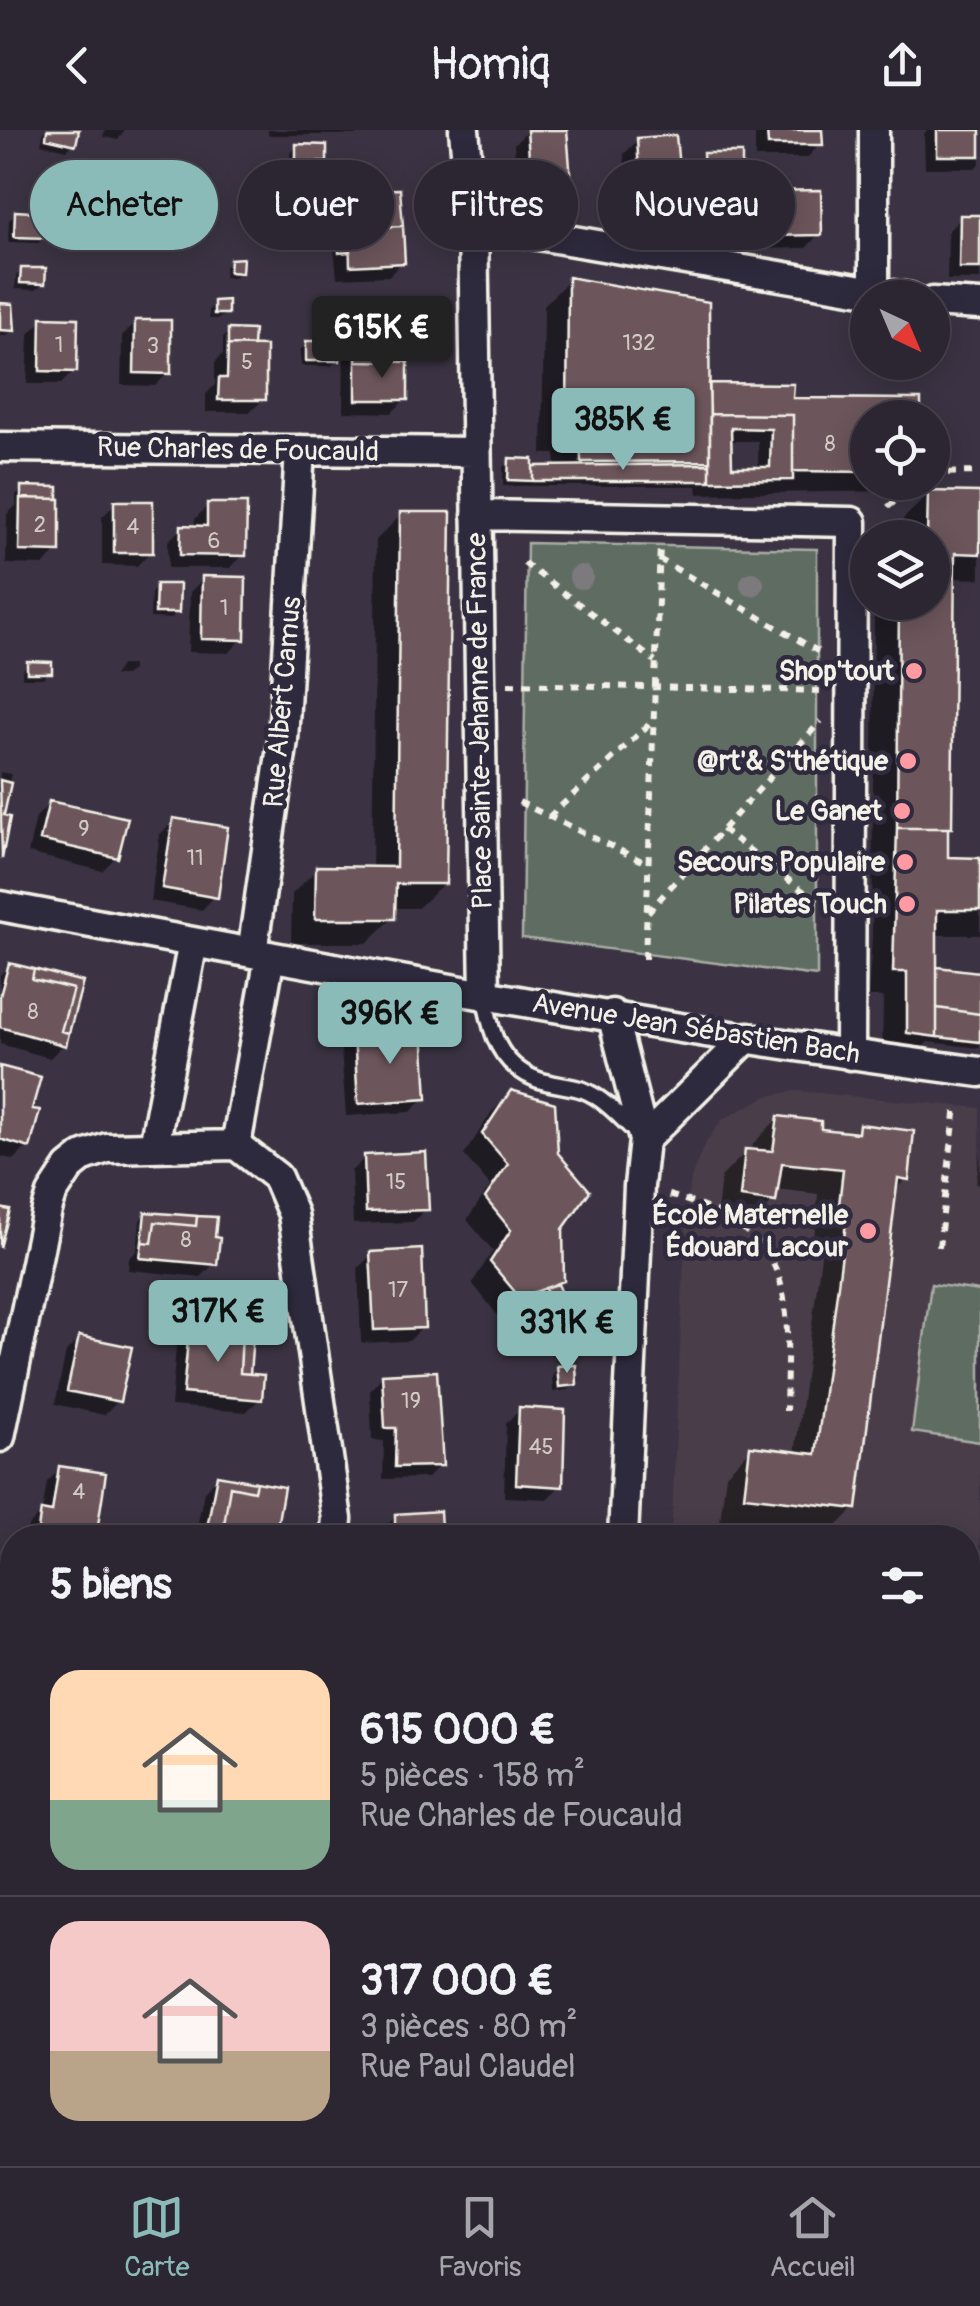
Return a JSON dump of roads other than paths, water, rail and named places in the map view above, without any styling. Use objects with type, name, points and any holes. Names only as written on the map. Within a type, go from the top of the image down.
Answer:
[{"type":"street","points":[[464,130],[467,160]]},
{"type":"street","points":[[874,130],[874,280]]},
{"type":"street","points":[[578,242],[850,287]]},
{"type":"street","points":[[473,250],[476,515]]},
{"type":"street","points":[[950,303],[980,305]]},
{"type":"street","name":"Rue Charles de Foucauld","points":[[0,447],[476,452]]},
{"type":"street","name":"Rue Albert Camus","points":[[236,1145],[283,740],[300,450]]},
{"type":"street","name":"Place Sainte-Jehanne de France","points":[[485,996],[476,515],[852,522],[850,1055]]},
{"type":"street","name":"Avenue Jean Sébastien Bach","points":[[0,906],[485,996],[980,1072]]},
{"type":"street","points":[[154,1146],[193,942]]},
{"type":"street","points":[[612,1014],[644,1140],[624,1525]]},
{"type":"street","points":[[644,1140],[748,1037]]},
{"type":"street","points":[[0,1437],[52,1194],[69,1168],[84,1156],[107,1148],[236,1145],[277,1177],[293,1214],[336,1525]]},
{"type":"lane","points":[[485,996],[489,1025],[500,1052],[515,1066],[536,1079],[586,1091],[644,1140]]},
{"type":"place","name":"Shop'tout","points":[[914,671]]},
{"type":"place","name":"@rt'& S'thétique","points":[[908,761]]},
{"type":"place","name":"Le Ganet","points":[[902,811]]},
{"type":"place","name":"Secours Populaire","points":[[905,862]]},
{"type":"place","name":"Pilates Touch","points":[[907,904]]},
{"type":"place","name":"École Maternelle Édouard Lacour","points":[[868,1231]]}]
